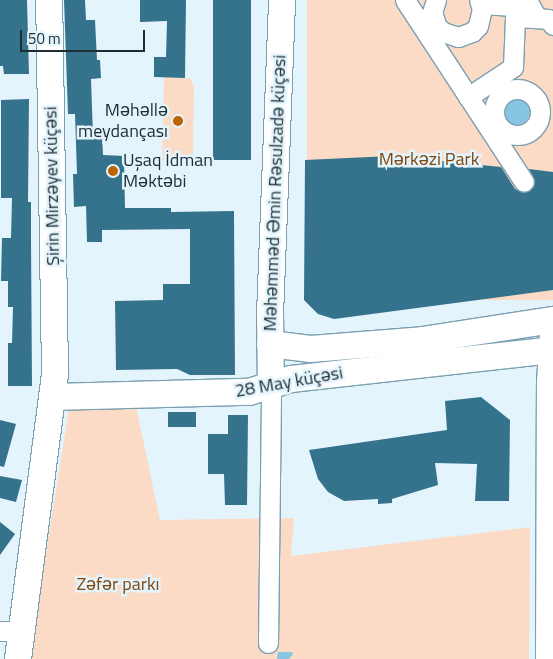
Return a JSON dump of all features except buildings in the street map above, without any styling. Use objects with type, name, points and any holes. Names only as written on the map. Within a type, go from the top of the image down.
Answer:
[{"type":"street","name":"Şirin Mirzəyev küçəsi","points":[[18,659],[10,631],[54,385],[49,0]]},
{"type":"street","name":"Məhəmməd Əmin Rəsulzadə küçəsi","points":[[271,386],[270,344],[282,0]]},
{"type":"street","points":[[406,0],[453,75],[480,106],[520,178],[518,135]]},
{"type":"street","points":[[436,0],[432,12],[437,27],[450,36],[465,36]]},
{"type":"street","points":[[453,75],[454,58],[465,36],[478,26],[480,6],[532,13],[513,67],[480,106]]},
{"type":"street","points":[[513,89],[526,91],[537,100],[541,113],[536,126],[525,134],[518,135],[500,128],[494,115],[480,106],[513,89]]},
{"type":"street","name":"28 May küçəsi","points":[[270,344],[311,349],[422,340],[553,320]]},
{"type":"street","name":"28 May küçəsi","points":[[54,385],[250,392],[308,377],[552,344]]},
{"type":"street","points":[[550,659],[552,623],[552,344]]},
{"type":"street","points":[[268,643],[271,386]]},
{"type":"green space","name":"Mərkəzi Park","points":[[307,0],[553,0],[553,300],[307,300]]},
{"type":"green space","name":"Məhəllə meydançası","points":[[164,77],[190,78],[194,87],[193,156],[188,162],[162,161]]},
{"type":"green space","name":"Zəfər parkı","points":[[70,402],[135,402],[160,520],[294,518],[291,556],[530,527],[529,659],[29,659]]},
{"type":"water","points":[[516,97],[526,101],[530,111],[526,121],[516,125],[506,121],[502,111],[506,101]]},
{"type":"water","points":[[278,652],[292,652],[293,654],[289,659],[277,659]]},
{"type":"place","name":"Məhəllə meydançası","points":[[178,121]]},
{"type":"place","name":"Uşaq İdman Məktəbi","points":[[113,171]]}]
